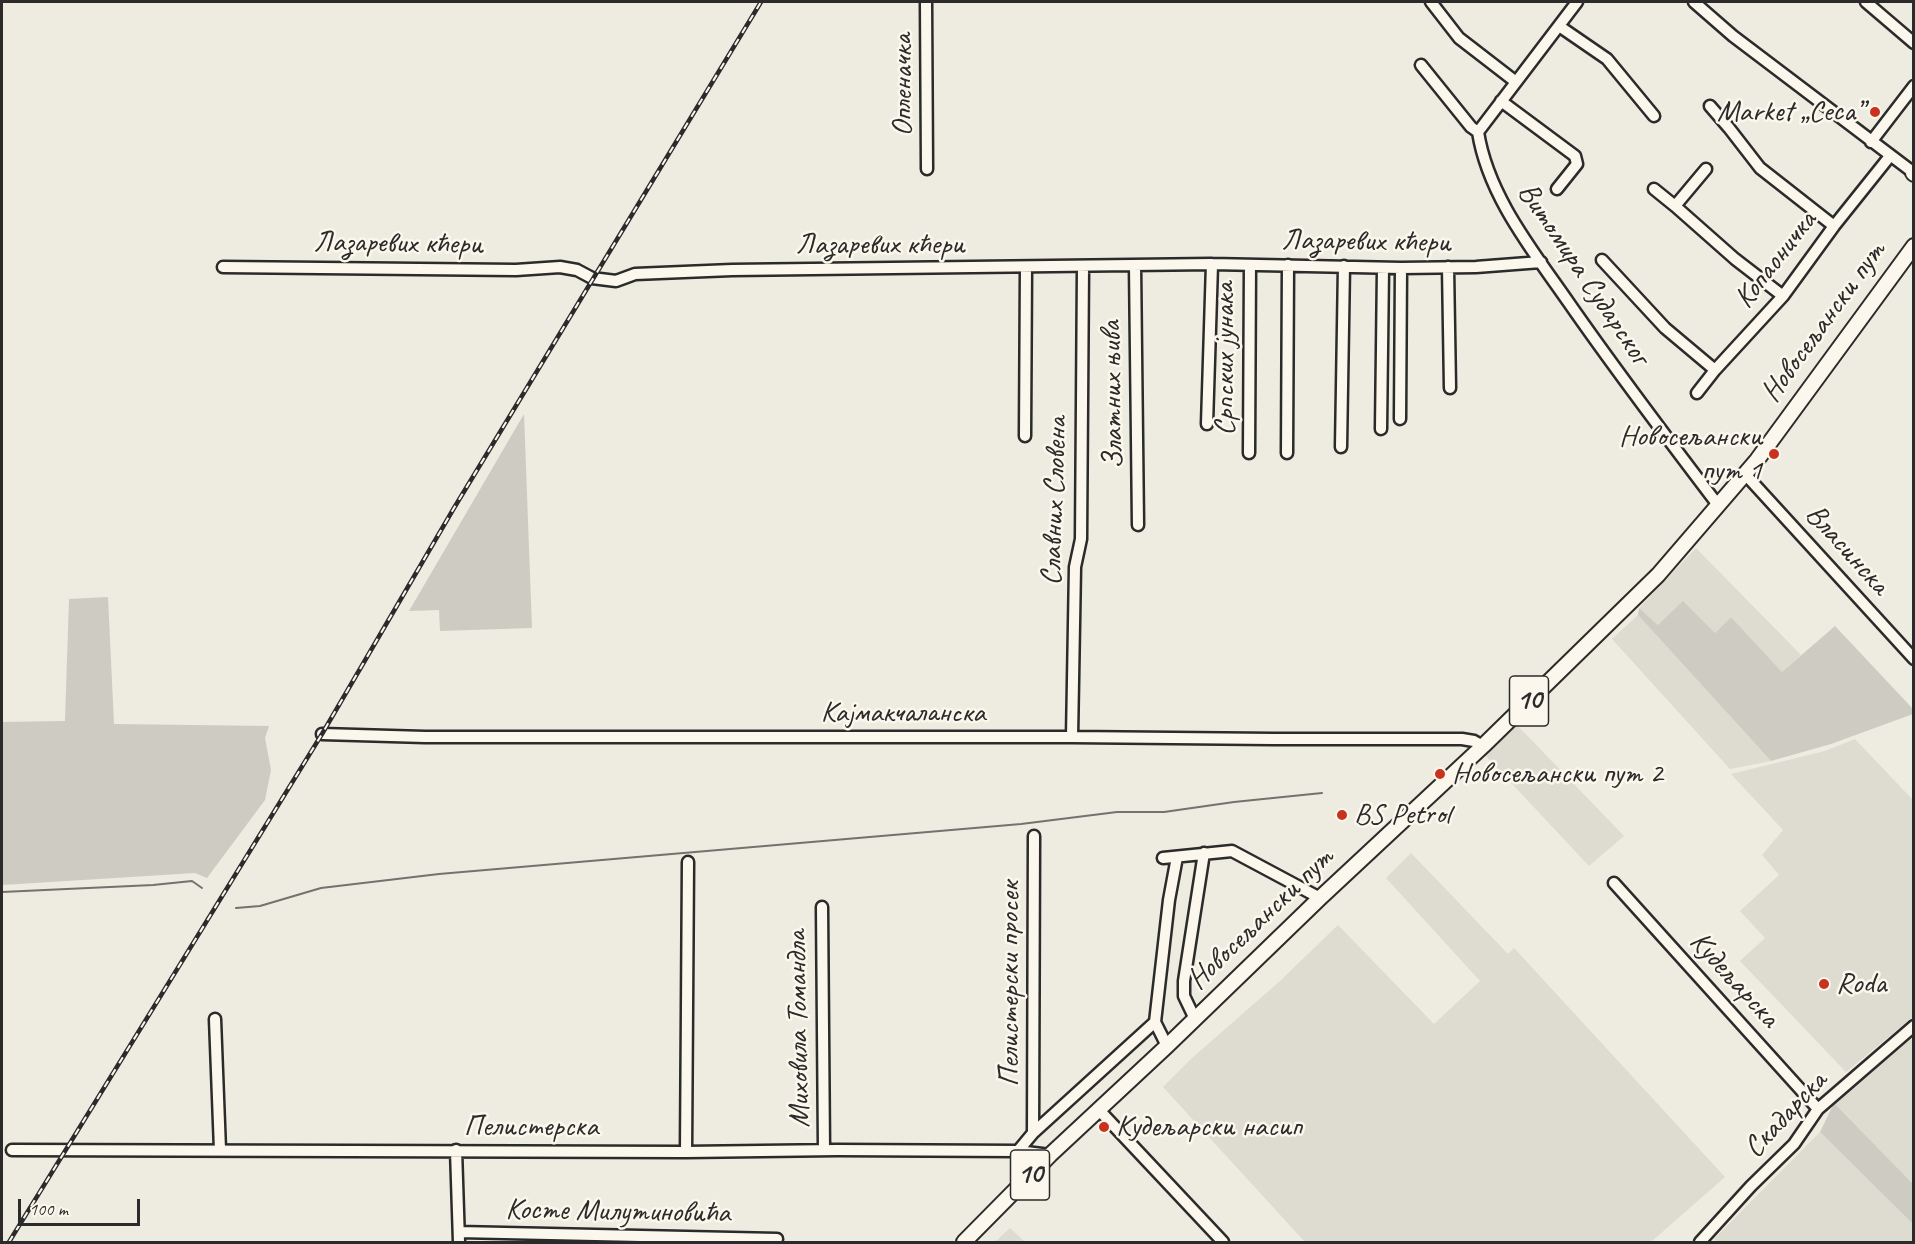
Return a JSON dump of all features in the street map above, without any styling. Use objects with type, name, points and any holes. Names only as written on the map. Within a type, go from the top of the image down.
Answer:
[{"type":"main road","name":"Новосељански пут","points":[[964,1242],[1050,1155],[1483,746],[1658,575],[1744,474],[1914,246]]},
{"type":"street","name":"Опленачка","points":[[926,2],[927,169]]},
{"type":"street","points":[[1431,2],[1459,38],[1516,82]]},
{"type":"street","points":[[1421,65],[1471,127],[1478,132],[1577,2]]},
{"type":"street","points":[[1694,2],[1733,36],[1913,172]]},
{"type":"street","points":[[1866,2],[1914,43]]},
{"type":"street","points":[[1559,26],[1607,59],[1654,116]]},
{"type":"street","points":[[1871,142],[1914,86]]},
{"type":"street","points":[[1501,101],[1575,156],[1577,164],[1557,189]]},
{"type":"street","points":[[1710,106],[1760,168],[1834,226]]},
{"type":"street","name":"Витомира Сударског","points":[[1478,132],[1482,157],[1520,232],[1610,362],[1718,505]]},
{"type":"street","name":"Копаоничка","points":[[1697,393],[1783,296],[1834,226],[1890,156]]},
{"type":"street","points":[[1675,206],[1706,169]]},
{"type":"street","points":[[1654,189],[1735,259],[1783,296]]},
{"type":"street","points":[[1602,260],[1665,328],[1715,370]]},
{"type":"street","name":"Лазаревих кћери","points":[[223,267],[516,270],[560,267],[577,270],[592,278],[616,280],[635,274],[674,272],[1212,264],[1401,268],[1541,262]]},
{"type":"street","points":[[1207,424],[1212,264]]},
{"type":"street","name":"Српских јунака","points":[[1249,453],[1250,264]]},
{"type":"street","points":[[1287,453],[1288,265]]},
{"type":"street","name":"Златних њива","points":[[1135,266],[1138,525]]},
{"type":"street","points":[[1341,447],[1344,266]]},
{"type":"street","points":[[1025,436],[1026,267]]},
{"type":"street","name":"Славних Словена","points":[[1072,736],[1076,567],[1081,539],[1083,267]]},
{"type":"street","points":[[1448,267],[1450,388]]},
{"type":"street","points":[[1381,429],[1383,268]]},
{"type":"street","points":[[1400,419],[1401,268]]},
{"type":"street","name":"Власинска","points":[[1744,474],[1914,659]]},
{"type":"street","name":"Кајмакчаланска","points":[[322,734],[425,737],[1072,736],[1462,739],[1474,741],[1483,746]]},
{"type":"street","name":"Пелистерски просек","points":[[1033,1133],[1034,836]]},
{"type":"street","points":[[1163,858],[1235,852],[1320,898]]},
{"type":"street","points":[[1195,1019],[1184,996],[1184,981],[1204,853]]},
{"type":"street","points":[[1167,1046],[1155,1023],[1169,900],[1177,857]]},
{"type":"street","points":[[686,1152],[688,862]]},
{"type":"street","name":"Кудељарска","points":[[1614,883],[1818,1109]]},
{"type":"street","name":"Миховила Томандла","points":[[822,907],[824,1150]]},
{"type":"street","points":[[214,1019],[220,1150]]},
{"type":"street","points":[[1018,1151],[1033,1133],[1155,1023]]},
{"type":"street","name":"Скадарска","points":[[1700,1242],[1751,1186],[1794,1144],[1818,1109],[1914,1026]]},
{"type":"street","points":[[1099,1110],[1223,1242]]},
{"type":"street","name":"Пелистерска","points":[[12,1150],[686,1152],[824,1150],[1018,1151],[1050,1155]]},
{"type":"street","points":[[456,1150],[459,1237]]},
{"type":"street","name":"Косте Милутиновића","points":[[459,1237],[777,1239]]},
{"type":"shaded area","points":[[524,414],[532,628],[440,631],[439,610],[409,611]]},
{"type":"shaded area","points":[[1696,548],[1801,655],[1782,672],[1731,617],[1715,633],[1658,625],[1639,608]]},
{"type":"shaded area","points":[[108,597],[114,724],[269,726],[265,738],[271,770],[265,800],[207,878],[195,873],[2,885],[2,722],[65,721],[69,599]]},
{"type":"shaded area","points":[[1683,601],[1715,633],[1731,617],[1782,672],[1835,626],[1913,709],[1913,714],[1831,744],[1771,761],[1638,615],[1639,608],[1658,625]]},
{"type":"shaded area","points":[[1638,615],[1771,761],[1730,769],[1612,639]]},
{"type":"shaded area","points":[[1517,725],[1624,836],[1589,866],[1485,755]]},
{"type":"shaded area","points":[[1855,739],[1913,800],[1914,1016],[1846,1072],[1740,961],[1765,938],[1740,911],[1779,875],[1762,855],[1783,830],[1731,774],[1825,751]]},
{"type":"shaded area","points":[[1411,853],[1508,954],[1514,948],[1725,1177],[1651,1242],[1305,1242],[1163,1087],[1338,925],[1434,1024],[1480,981],[1386,878]]},
{"type":"shaded area","points":[[1910,1038],[1914,1042],[1913,1184],[1834,1103]]},
{"type":"shaded area","points":[[1834,1103],[1913,1184],[1913,1224],[1820,1132]]},
{"type":"shaded area","points":[[1820,1132],[1913,1224],[1913,1242],[1717,1242],[1714,1239]]},
{"type":"shaded area","points":[[1010,1228],[1025,1242],[995,1242]]},
{"type":"waterway","points":[[236,908],[260,906],[321,888],[439,874],[1021,824],[1117,812],[1164,812],[1322,793]]},
{"type":"waterway","points":[[2,892],[192,881],[202,888]]},
{"type":"railway","points":[[9,1242],[322,734],[454,508],[761,2]]},
{"type":"place","name":"Market „Ceca”","points":[[1875,112]]},
{"type":"place","name":"Новосељански пут 1","points":[[1774,454]]},
{"type":"place","name":"Новосељански пут 2","points":[[1440,774]]},
{"type":"place","name":"BS Petrol","points":[[1342,815]]},
{"type":"place","name":"Roda","points":[[1824,984]]},
{"type":"place","name":"Кудељарски насип","points":[[1104,1127]]}]
